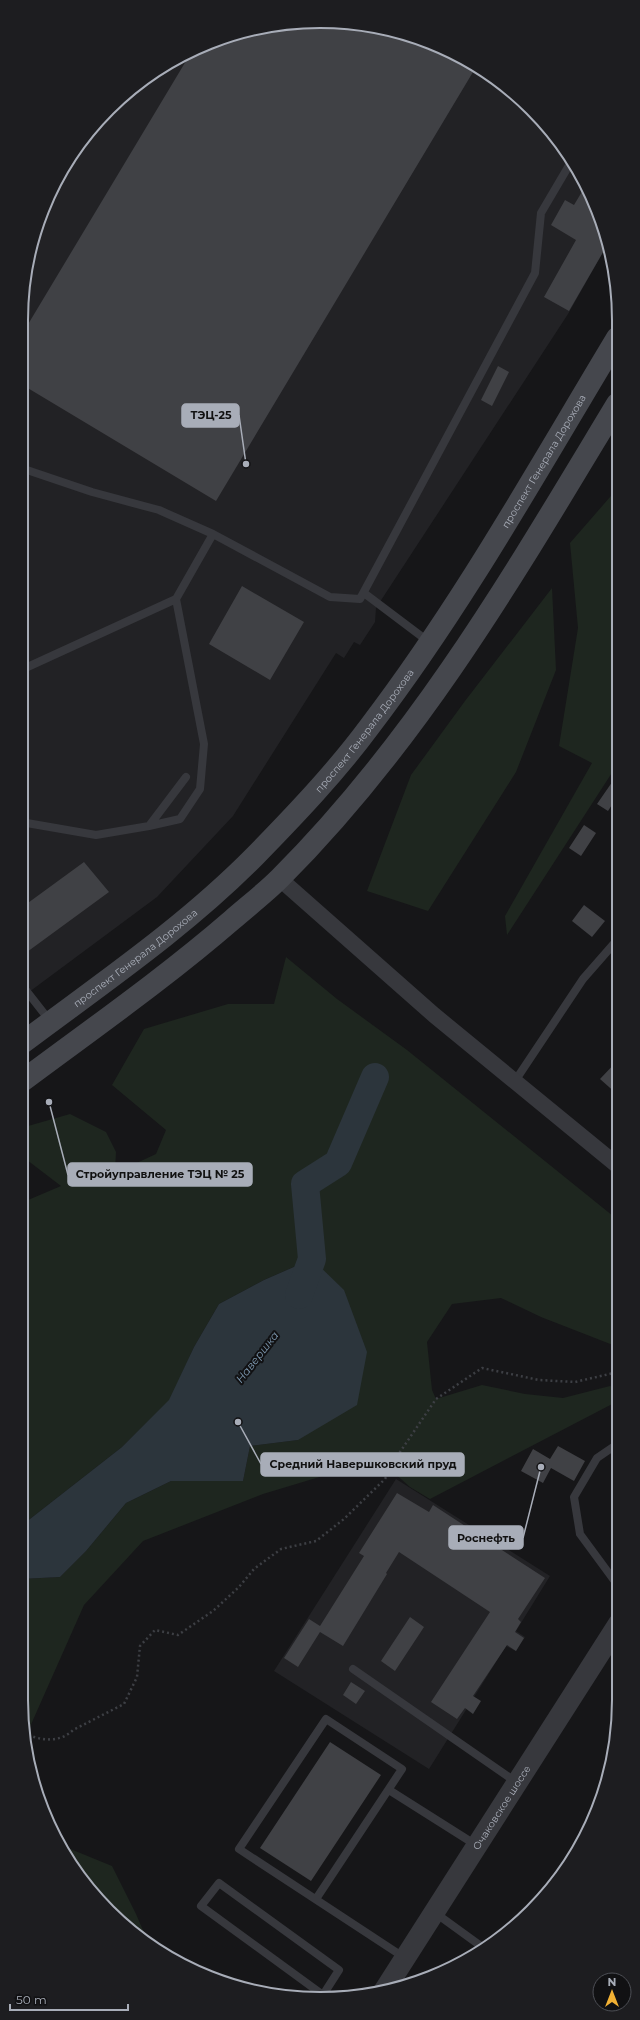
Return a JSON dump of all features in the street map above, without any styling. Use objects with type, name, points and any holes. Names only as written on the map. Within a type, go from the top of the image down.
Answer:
[{"type":"main road","name":"проспект Генерала Дорохова","points":[[28,1039],[130,963],[193,912],[254,856],[320,785],[369,728],[430,643],[612,345]]},
{"type":"main road","points":[[28,1077],[151,986],[280,879],[343,810],[392,752],[452,670],[509,583],[612,412]]},
{"type":"street","points":[[280,879],[434,1015],[612,1161]]},
{"type":"street","name":"Очаковское шоссе","points":[[389,1984],[612,1634]]},
{"type":"lane","points":[[28,470],[92,492],[159,510],[213,534],[330,597],[360,599],[535,273],[541,213],[568,167]]},
{"type":"lane","points":[[28,667],[176,599],[213,534]]},
{"type":"lane","points":[[364,593],[430,643]]},
{"type":"lane","points":[[28,823],[96,835],[149,826],[180,819],[200,790],[204,744],[176,599]]},
{"type":"lane","points":[[149,826],[186,777]]},
{"type":"lane","points":[[515,1081],[583,979],[612,946]]},
{"type":"lane","points":[[28,993],[50,1022]]},
{"type":"lane","points":[[612,1447],[597,1458],[574,1497],[580,1534],[612,1577]]},
{"type":"lane","points":[[353,1670],[517,1783]]},
{"type":"lane","points":[[316,1899],[402,1769],[326,1718],[239,1849],[405,1958]]},
{"type":"lane","points":[[389,1790],[477,1845]]},
{"type":"lane","points":[[318,1992],[201,1906],[219,1883],[339,1970],[328,1992]]},
{"type":"lane","points":[[434,1912],[479,1945]]},
{"type":"path","points":[[30,1735],[48,1741],[67,1736],[73,1730],[124,1704],[137,1677],[140,1646],[155,1630],[178,1635],[213,1611],[239,1587],[254,1569],[281,1548],[316,1541],[344,1519],[385,1479],[400,1452],[436,1399],[482,1368],[539,1380],[575,1382],[612,1373]]},
{"type":"shaded area","points":[[320,28],[358,30],[414,43],[449,58],[482,77],[513,100],[540,127],[563,158],[582,191],[597,226],[604,251],[568,314],[376,608],[375,622],[360,645],[354,642],[344,658],[336,653],[233,816],[157,897],[28,993],[28,320],[30,282],[43,226],[67,174],[88,142],[100,127],[127,100],[142,88],[174,67],[191,58],[226,43],[282,30]]},
{"type":"shaded area","points":[[612,495],[612,773],[507,935],[505,916],[592,763],[559,746],[578,628],[570,543]]},
{"type":"shaded area","points":[[552,588],[556,670],[516,772],[428,911],[367,891],[411,775],[465,701]]},
{"type":"shaded area","points":[[286,957],[337,999],[407,1050],[612,1215],[612,1345],[541,1317],[501,1298],[452,1304],[427,1342],[432,1390],[436,1399],[482,1385],[525,1394],[563,1398],[610,1386],[612,1387],[612,1404],[430,1499],[410,1487],[392,1471],[346,1469],[263,1494],[143,1541],[84,1605],[29,1728],[28,1579],[60,1577],[86,1551],[126,1503],[171,1481],[243,1481],[250,1446],[298,1440],[312,1259],[264,1280],[219,1304],[194,1347],[170,1400],[122,1447],[28,1521],[28,1200],[61,1186],[28,1161],[28,1126],[70,1114],[106,1132],[116,1152],[115,1173],[156,1154],[166,1130],[112,1085],[144,1029],[228,1004],[274,1004]]},
{"type":"shaded area","points":[[396,1479],[550,1576],[516,1631],[525,1637],[516,1651],[506,1646],[429,1769],[274,1671]]},
{"type":"shaded area","points":[[68,1848],[112,1866],[145,1934],[127,1920],[100,1893]]},
{"type":"water","points":[[312,1259],[344,1290],[367,1352],[357,1405],[298,1440],[250,1446],[243,1481],[171,1481],[126,1503],[86,1551],[60,1577],[28,1579],[28,1521],[122,1447],[169,1400],[194,1347],[219,1304],[264,1280]]},
{"type":"building","points":[[320,28],[358,30],[414,43],[449,58],[473,72],[216,501],[28,388],[28,324],[186,60],[208,50],[244,38],[282,30]]},
{"type":"building","points":[[582,191],[597,226],[604,251],[569,311],[544,297],[576,240],[551,225],[565,200],[574,205]]},
{"type":"building","points":[[498,366],[509,372],[492,406],[481,400]]},
{"type":"building","points":[[242,586],[304,622],[270,680],[209,644]]},
{"type":"building","points":[[612,782],[612,805],[608,811],[597,804]]},
{"type":"building","points":[[584,825],[596,833],[581,856],[569,848]]},
{"type":"building","points":[[84,862],[109,892],[28,951],[28,903]]},
{"type":"building","points":[[584,905],[605,921],[592,937],[572,921]]},
{"type":"building","points":[[612,1066],[612,1090],[600,1079]]},
{"type":"building","points":[[558,1446],[585,1461],[574,1481],[551,1468],[543,1483],[521,1471],[533,1449],[550,1459]]},
{"type":"building","points":[[397,1493],[429,1512],[433,1505],[545,1578],[518,1619],[521,1622],[515,1632],[524,1638],[516,1651],[507,1645],[473,1696],[481,1701],[473,1714],[465,1708],[457,1719],[431,1702],[490,1612],[399,1552],[343,1646],[320,1632],[298,1667],[284,1658],[309,1619],[320,1626],[364,1556],[359,1553]]},
{"type":"building","points":[[410,1617],[424,1627],[395,1671],[381,1661]]},
{"type":"building","points":[[351,1682],[365,1691],[356,1704],[343,1695]]},
{"type":"building","points":[[330,1742],[381,1775],[311,1881],[260,1848]]},
{"type":"waterway","name":"Навершка","points":[[299,1295],[312,1259],[305,1184],[338,1163],[375,1077]]},
{"type":"place","name":"ТЭЦ-25","points":[[246,464]]},
{"type":"place","name":"Стройуправление ТЭЦ № 25","points":[[49,1102]]},
{"type":"place","name":"Средний Навершковский пруд","points":[[238,1422]]},
{"type":"place","name":"Роснефть","points":[[541,1467]]}]
